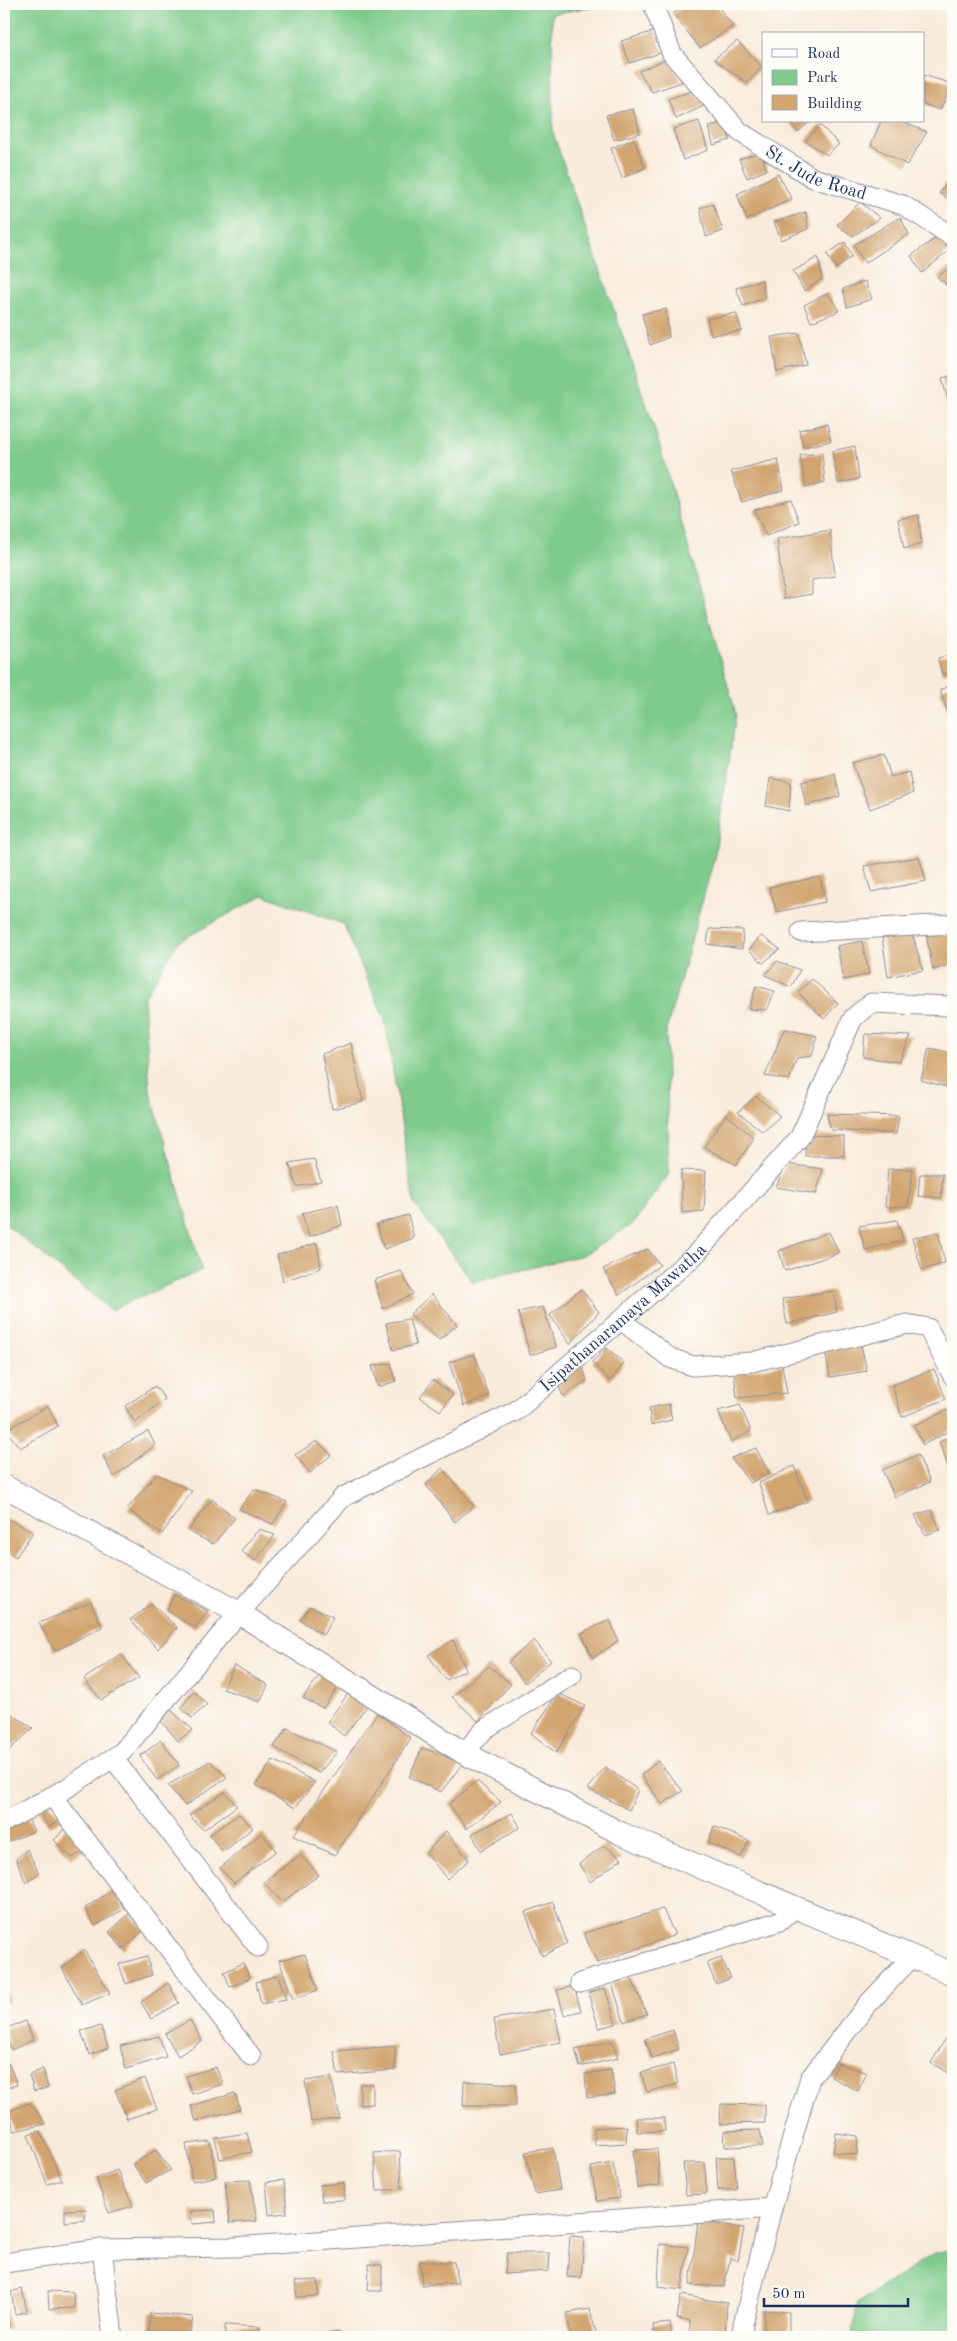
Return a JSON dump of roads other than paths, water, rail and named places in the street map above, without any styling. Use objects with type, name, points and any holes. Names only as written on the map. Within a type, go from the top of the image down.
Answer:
[{"type":"street","name":"St. Jude Road","points":[[653,4],[672,54],[740,132],[813,178],[903,205],[953,237]]},
{"type":"street","points":[[801,932],[953,924]]},
{"type":"street","name":"Isipathanaramaya Mawatha","points":[[4,1822],[52,1796],[122,1752],[239,1613],[343,1497],[516,1411],[696,1255],[800,1138],[853,1018],[871,1003],[949,1006],[953,1003]]},
{"type":"street","points":[[621,1320],[670,1358],[692,1366],[752,1362],[907,1324],[928,1328],[953,1376]]},
{"type":"street","points":[[4,1486],[239,1613],[464,1753],[620,1833],[953,1974]]},
{"type":"street","points":[[464,1753],[485,1729],[572,1675]]},
{"type":"street","points":[[113,1758],[258,1947]]},
{"type":"street","points":[[52,1796],[251,2056]]},
{"type":"street","points":[[580,1983],[780,1920],[795,1907]]},
{"type":"street","points":[[742,2337],[742,2324],[772,2208],[810,2078],[867,2005],[912,1957]]},
{"type":"street","points":[[4,2263],[102,2250],[235,2247],[772,2208]]},
{"type":"street","points":[[102,2250],[113,2337]]}]
